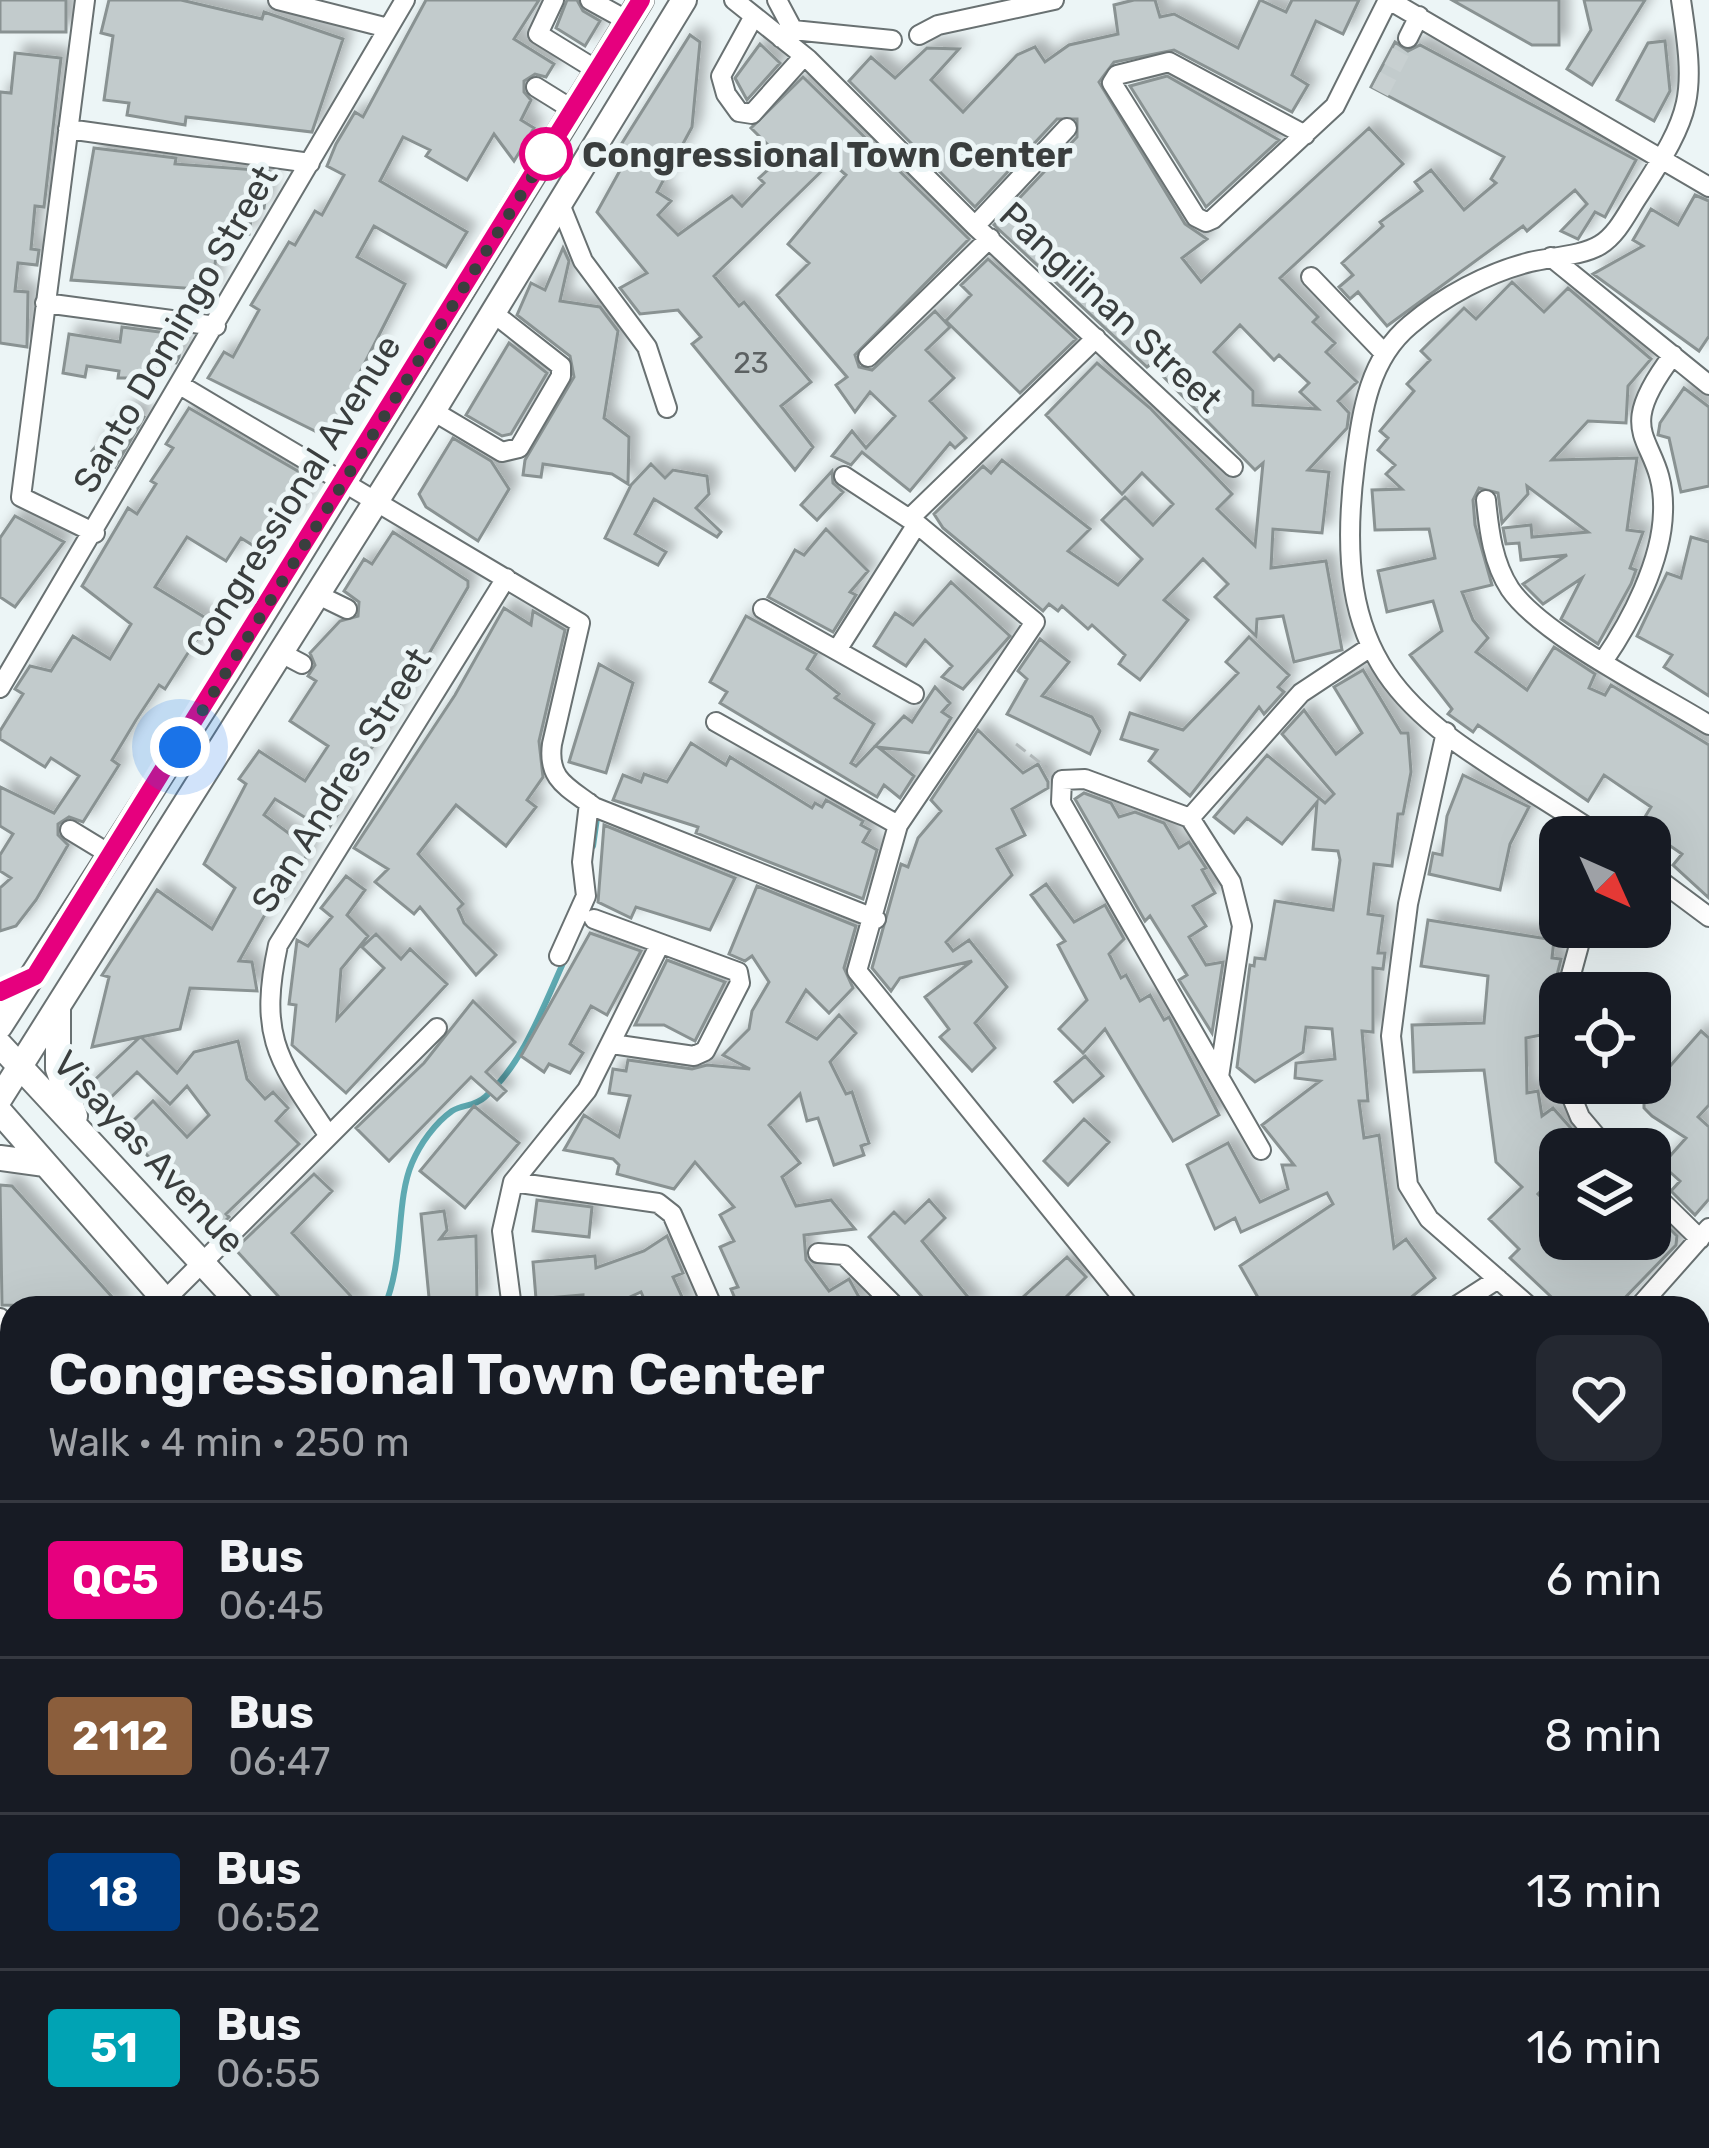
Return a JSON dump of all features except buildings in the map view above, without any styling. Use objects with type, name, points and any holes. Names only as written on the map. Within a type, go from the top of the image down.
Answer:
[{"type":"main road","name":"Congressional Avenue","points":[[0,1098],[292,658],[316,594],[560,204],[673,4]]},
{"type":"main road","name":"Congressional Avenue","points":[[0,1026],[635,11]]},
{"type":"main road","points":[[0,992],[35,976]]},
{"type":"main road","points":[[60,1002],[58,1069],[89,1138]]},
{"type":"main road","name":"Visayas Avenue","points":[[0,1045],[233,1296]]},
{"type":"main road","points":[[0,1112],[161,1296]]},
{"type":"main road","points":[[0,1158],[45,1164]]},
{"type":"street","points":[[85,0],[21,497],[94,533]]},
{"type":"street","points":[[278,0],[388,28]]},
{"type":"street","name":"Santo Domingo Street","points":[[0,688],[405,0]]},
{"type":"street","points":[[554,0],[538,34],[598,71]]},
{"type":"street","points":[[590,0],[635,11]]},
{"type":"street","name":"Pangilinan Street","points":[[734,0],[787,34],[983,232],[1233,467]]},
{"type":"street","points":[[777,0],[787,34],[892,40]]},
{"type":"street","points":[[919,34],[938,25],[1054,0]]},
{"type":"street","points":[[1305,135],[1169,62],[1117,75],[1112,83],[1200,220],[1213,220],[1305,135],[1340,100],[1388,0],[1664,156],[1709,187]]},
{"type":"street","points":[[1572,816],[1446,732],[1399,694],[1369,648],[1353,589],[1351,501],[1366,401],[1384,353],[1438,304],[1494,275],[1602,244],[1664,156],[1686,114],[1690,62],[1681,0]]},
{"type":"street","points":[[754,16],[721,76],[739,112],[752,114],[804,56]]},
{"type":"street","points":[[1408,38],[1419,16]]},
{"type":"street","points":[[536,87],[573,110]]},
{"type":"street","points":[[868,357],[983,232],[1067,128]]},
{"type":"street","points":[[68,129],[310,163]]},
{"type":"street","points":[[560,204],[584,261],[647,346],[667,408]]},
{"type":"street","points":[[1551,257],[1709,385]]},
{"type":"street","points":[[1311,278],[1384,353]]},
{"type":"street","points":[[45,303],[216,326]]},
{"type":"street","points":[[433,411],[502,452],[519,448],[561,376],[562,365],[492,312]]},
{"type":"street","points":[[837,650],[914,521],[1096,338]]},
{"type":"street","points":[[1604,660],[1639,594],[1663,518],[1641,409],[1673,356]]},
{"type":"street","points":[[180,385],[501,587],[582,628],[549,764],[555,779],[591,805],[876,919]]},
{"type":"street","points":[[844,476],[914,521],[1035,622],[898,825],[876,919],[856,959],[859,975],[1121,1296]]},
{"type":"street","points":[[1486,500],[1491,540],[1510,589],[1539,618],[1709,725]]},
{"type":"street","name":"San Andres Street","points":[[329,1136],[272,1043],[268,994],[278,945],[501,587]]},
{"type":"street","points":[[316,594],[347,609]]},
{"type":"street","points":[[763,609],[914,694]]},
{"type":"street","points":[[1190,818],[1300,693],[1369,648]]},
{"type":"street","points":[[716,722],[898,825]]},
{"type":"street","points":[[1446,732],[1408,904],[1391,1036],[1408,1185],[1429,1219],[1517,1296]]},
{"type":"street","points":[[1219,1077],[1240,906],[1216,854],[1190,818],[1085,779],[1062,780],[1061,802],[1219,1077],[1261,1150]]},
{"type":"street","points":[[559,956],[586,896],[582,862],[591,805]]},
{"type":"street","points":[[70,830],[111,855]]},
{"type":"street","points":[[1671,889],[1709,917]]},
{"type":"street","points":[[594,920],[738,971],[740,983],[704,1051],[694,1056],[612,1044]]},
{"type":"street","points":[[510,1296],[502,1231],[513,1182],[587,1090],[660,944]]},
{"type":"street","points":[[175,1296],[437,1028]]},
{"type":"street","points":[[513,1182],[658,1203],[672,1214],[708,1296]]},
{"type":"street","points":[[1649,1296],[1705,1234],[1671,1207]]},
{"type":"street","points":[[818,1253],[844,1255],[878,1296]]},
{"type":"street","points":[[1472,1296],[1498,1279]]},
{"type":"path","points":[[1016,744],[1062,780]]},
{"type":"waterway","points":[[593,846],[598,811]]},
{"type":"waterway","points":[[388,1296],[403,1196],[415,1156],[446,1116],[481,1100],[511,1068],[564,961]]},
{"type":"tunnel","points":[[1380,92],[1408,38]]},
{"type":"bus line","name":"QC5","points":[[0,992],[35,976],[641,0]]},
{"type":"place","name":"Congressional Town Center","points":[[546,154]]},
{"type":"route","points":[[180,747],[550,148],[546,154]]}]
